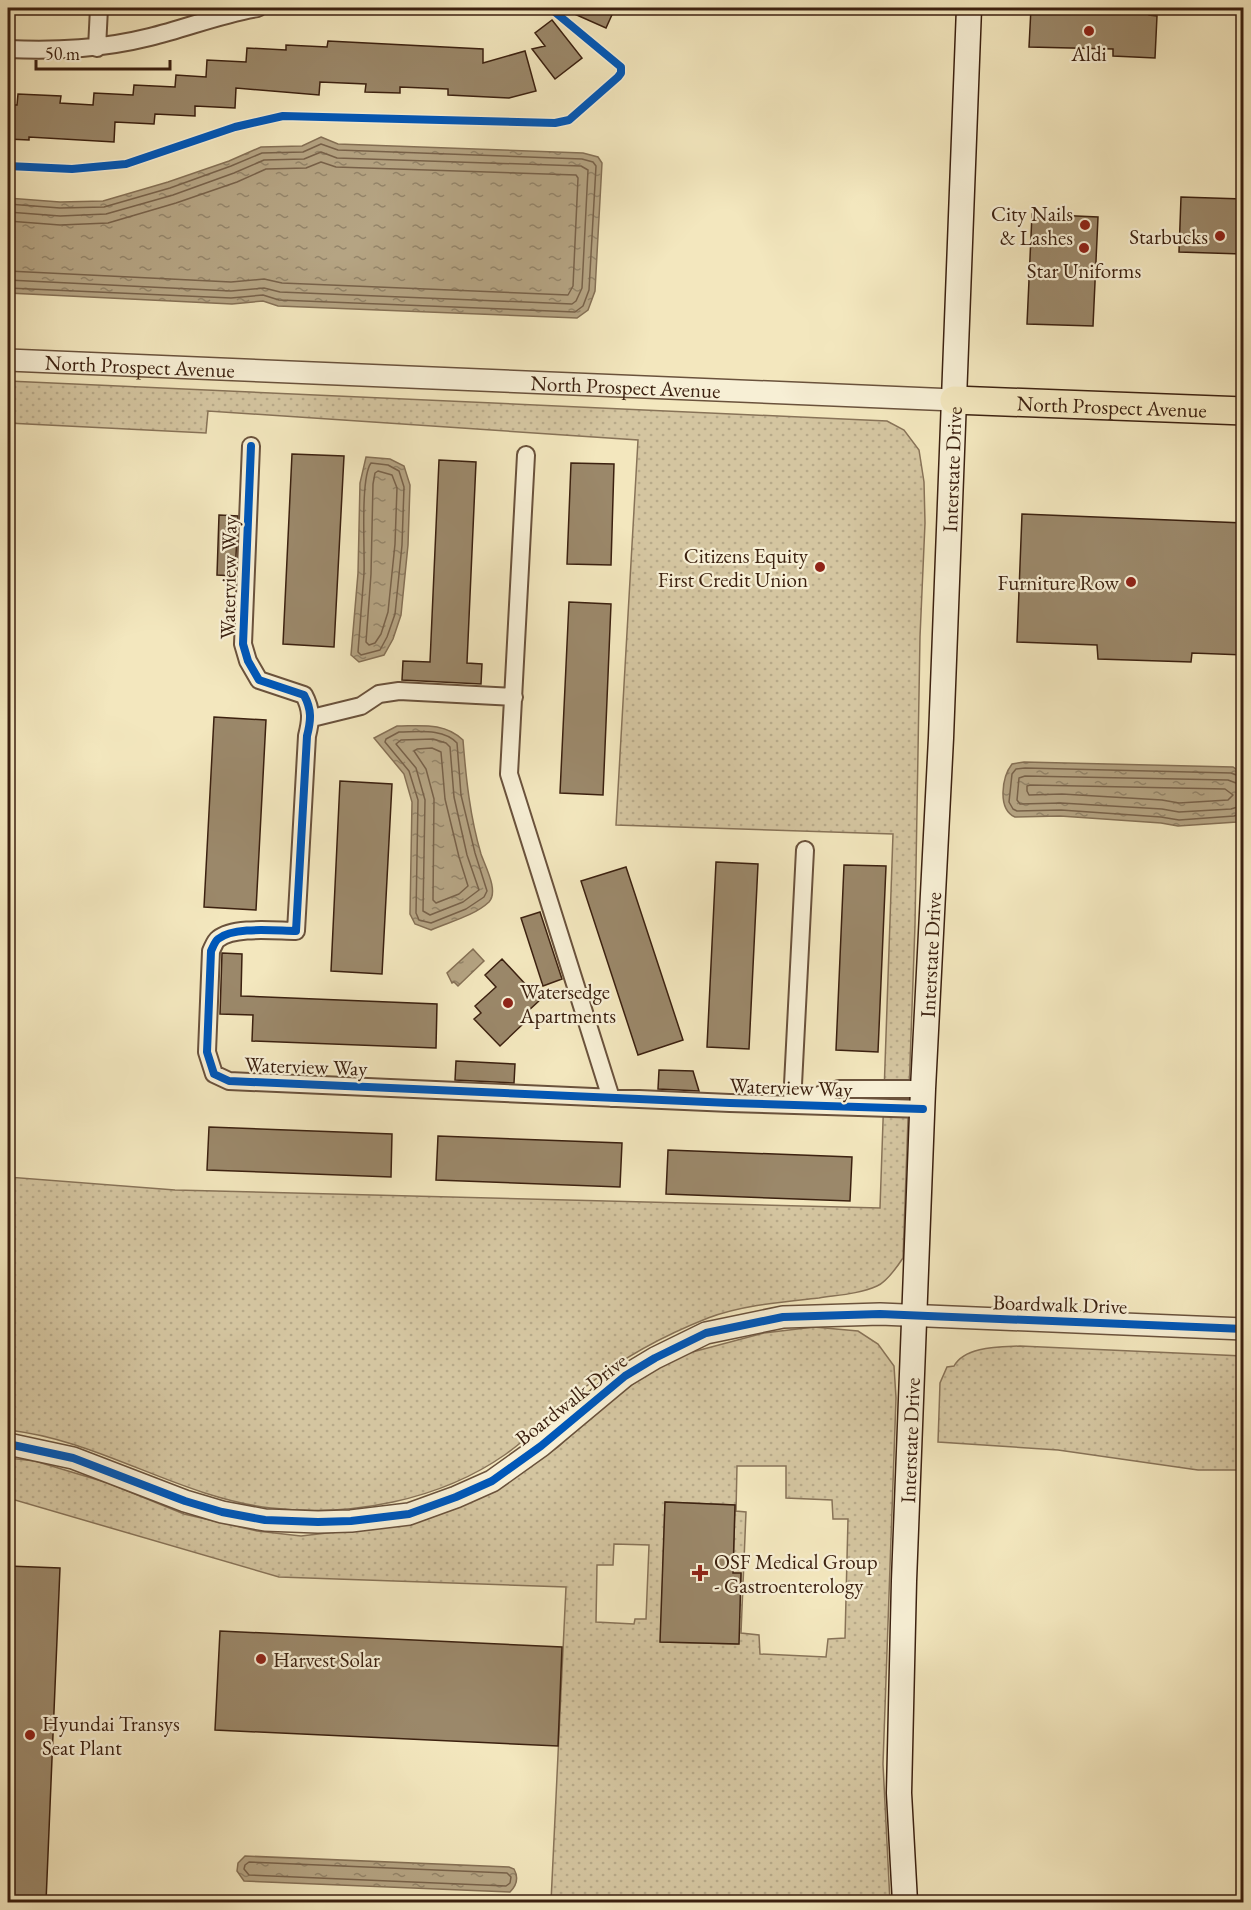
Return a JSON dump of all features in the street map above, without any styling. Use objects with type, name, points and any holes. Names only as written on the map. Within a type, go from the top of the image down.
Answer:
[{"type":"main road","name":"Interstate Drive","points":[[905,1902],[899,1793],[904,1581],[923,1099],[941,738],[969,8]]},
{"type":"main road","name":"North Prospect Avenue","points":[[954,400],[1244,411]]},
{"type":"street","points":[[97,48],[99,8]]},
{"type":"street","points":[[8,49],[54,51],[97,48],[151,37],[232,12],[258,8]]},
{"type":"street","name":"North Prospect Avenue","points":[[8,360],[954,400]]},
{"type":"street","name":"Waterview Way","points":[[251,446],[243,644],[248,661],[259,680],[304,695],[312,718],[308,736],[296,931],[243,931],[230,933],[217,939],[211,951],[207,1052],[214,1074],[229,1081],[611,1098],[792,1104],[923,1099]]},
{"type":"street","points":[[526,454],[509,774],[611,1098]]},
{"type":"street","points":[[312,718],[361,706],[379,694],[399,691],[514,697]]},
{"type":"street","name":"Waterview Way","points":[[792,1104],[806,850]]},
{"type":"street","name":"Boardwalk Drive","points":[[8,1444],[73,1458],[185,1501],[233,1514],[265,1520],[351,1521],[409,1514],[492,1481],[541,1446],[625,1376],[655,1358],[706,1334],[783,1317],[880,1314],[1244,1329]]},
{"type":"shaded area","points":[[8,381],[887,421],[904,430],[919,450],[924,482],[925,523],[920,637],[915,925],[903,1258],[888,1278],[877,1286],[856,1293],[735,1310],[708,1318],[676,1332],[602,1374],[517,1446],[480,1470],[452,1484],[393,1502],[332,1510],[301,1510],[237,1502],[204,1493],[75,1445],[8,1430],[8,1177],[175,1190],[880,1208],[893,834],[616,825],[638,440],[208,411],[206,433],[8,423]]},
{"type":"shaded area","points":[[814,1327],[858,1331],[878,1344],[894,1366],[896,1398],[883,1764],[890,1902],[551,1902],[566,1587],[279,1577],[8,1498],[8,1458],[35,1461],[108,1483],[184,1514],[257,1531],[301,1536],[414,1523],[489,1494],[558,1447],[605,1404],[647,1374],[685,1354],[764,1333]],"holes":[[[737,1466],[786,1466],[786,1498],[832,1500],[833,1519],[848,1519],[845,1638],[828,1639],[826,1657],[760,1654],[759,1635],[741,1633],[746,1512],[736,1511]],[[665,1502],[735,1505],[733,1573],[741,1574],[738,1644],[661,1642]],[[614,1544],[649,1545],[646,1619],[635,1619],[634,1624],[596,1622],[597,1565],[613,1565]]]},
{"type":"shaded area","points":[[1020,1346],[1243,1356],[1243,1470],[1198,1470],[1058,1450],[938,1442],[940,1383],[947,1367],[954,1366],[959,1359],[974,1351],[993,1347]]},
{"type":"water","points":[[321,137],[338,144],[583,153],[598,157],[602,163],[595,291],[588,310],[577,318],[278,306],[263,301],[232,304],[8,293],[8,198],[60,202],[103,201],[168,182],[229,161],[261,147],[302,146]]},
{"type":"water","points":[[366,457],[390,459],[404,466],[410,485],[408,545],[401,615],[393,639],[384,655],[359,662],[351,655],[358,573],[360,483]]},
{"type":"water","points":[[397,726],[440,728],[456,734],[463,740],[474,826],[492,885],[492,897],[483,907],[431,930],[415,924],[410,914],[412,802],[404,774],[374,738]]},
{"type":"water","points":[[1024,762],[1233,767],[1243,774],[1243,816],[1237,822],[1178,826],[1060,816],[1015,817],[1006,807],[1004,784],[1012,764]]},
{"type":"water","points":[[473,949],[484,961],[458,986],[452,983],[447,973]]},
{"type":"water","points":[[245,1856],[509,1867],[514,1869],[517,1878],[510,1892],[244,1881],[237,1871],[238,1863]]},
{"type":"building","points":[[561,8],[615,8],[606,28]]},
{"type":"building","name":"Aldi","points":[[1031,8],[1150,8],[1149,15],[1157,16],[1155,58],[1113,56],[1113,49],[1029,47]]},
{"type":"building","points":[[552,20],[582,58],[555,79],[532,49],[545,46],[535,33]]},
{"type":"building","points":[[328,41],[483,49],[483,63],[525,51],[536,91],[509,98],[448,95],[448,89],[400,87],[400,93],[365,92],[366,84],[320,82],[319,95],[236,88],[235,108],[195,106],[195,116],[155,114],[154,124],[115,122],[114,142],[29,137],[29,140],[8,139],[8,105],[17,105],[18,94],[61,96],[60,103],[93,105],[94,93],[133,95],[134,85],[175,87],[176,75],[206,77],[207,60],[246,62],[247,48],[286,50],[286,45],[327,47]]},
{"type":"building","points":[[1181,197],[1243,199],[1242,254],[1179,252]]},
{"type":"building","points":[[1032,214],[1098,217],[1093,326],[1027,324]]},
{"type":"building","points":[[292,454],[344,456],[334,647],[283,644]]},
{"type":"building","points":[[439,460],[476,462],[467,663],[482,664],[481,684],[402,680],[403,661],[430,662]]},
{"type":"building","points":[[571,463],[614,464],[611,565],[567,564]]},
{"type":"building","name":"Furniture Row","points":[[1022,514],[1244,523],[1244,655],[1192,653],[1191,662],[1098,659],[1097,645],[1017,642]]},
{"type":"building","points":[[219,515],[238,516],[235,576],[217,575]]},
{"type":"building","points":[[569,602],[611,604],[603,795],[560,793]]},
{"type":"building","points":[[214,717],[266,720],[256,910],[204,907]]},
{"type":"building","points":[[340,781],[392,784],[382,974],[331,971]]},
{"type":"building","points":[[716,862],[758,864],[749,1049],[707,1047]]},
{"type":"building","points":[[844,865],[886,866],[878,1052],[836,1050]]},
{"type":"building","points":[[626,867],[683,1040],[638,1055],[581,881]]},
{"type":"building","points":[[540,912],[562,979],[543,986],[521,918]]},
{"type":"building","points":[[222,953],[242,954],[241,996],[437,1004],[436,1048],[252,1041],[253,1015],[220,1014]]},
{"type":"building","name":"Watersedge Apartments","points":[[502,959],[540,1000],[527,1012],[530,1015],[522,1022],[524,1023],[500,1046],[474,1019],[481,1013],[475,1006],[496,987],[485,975]]},
{"type":"building","points":[[456,1061],[515,1064],[514,1083],[455,1080]]},
{"type":"building","points":[[659,1070],[693,1071],[699,1091],[658,1089]]},
{"type":"building","points":[[209,1127],[392,1134],[391,1177],[207,1170]]},
{"type":"building","points":[[438,1136],[622,1143],[620,1187],[436,1180]]},
{"type":"building","points":[[668,1150],[852,1157],[850,1201],[666,1194]]},
{"type":"building","name":"OSF Medical Group - Gastroenterology","points":[[665,1502],[735,1505],[733,1573],[741,1573],[739,1644],[660,1642]]},
{"type":"building","name":"Hyundai Transys Seat Plant","points":[[8,1566],[60,1568],[46,1902],[8,1902]]},
{"type":"building","points":[[220,1631],[562,1647],[558,1746],[215,1730]]},
{"type":"cycle path","points":[[8,166],[72,169],[126,164],[235,127],[283,116],[555,123],[569,120],[618,77],[621,67],[550,8]]},
{"type":"cycle path","points":[[251,446],[243,644],[248,661],[259,680],[304,695],[310,710],[310,720],[307,736],[296,931],[234,932],[218,939],[215,943],[211,951],[207,1052],[214,1074],[229,1081],[923,1109]]},
{"type":"cycle path","points":[[8,1444],[73,1458],[185,1501],[222,1512],[265,1520],[351,1521],[409,1514],[492,1481],[541,1446],[625,1376],[655,1358],[706,1333],[783,1317],[880,1314],[1244,1329]]},
{"type":"place","name":"Aldi","points":[[1089,31]]},
{"type":"place","name":"City Nails & Lashes","points":[[1085,225]]},
{"type":"place","name":"Starbucks","points":[[1220,236]]},
{"type":"place","name":"Star Uniforms","points":[[1084,248]]},
{"type":"place","name":"Citizens Equity First Credit Union","points":[[820,567]]},
{"type":"place","name":"Furniture Row","points":[[1131,582]]},
{"type":"place","name":"Watersedge Apartments","points":[[508,1003]]},
{"type":"place","name":"OSF Medical Group - Gastroenterology","points":[[700,1573]]},
{"type":"place","name":"Harvest Solar","points":[[261,1659]]},
{"type":"place","name":"Hyundai Transys Seat Plant","points":[[30,1735]]}]
